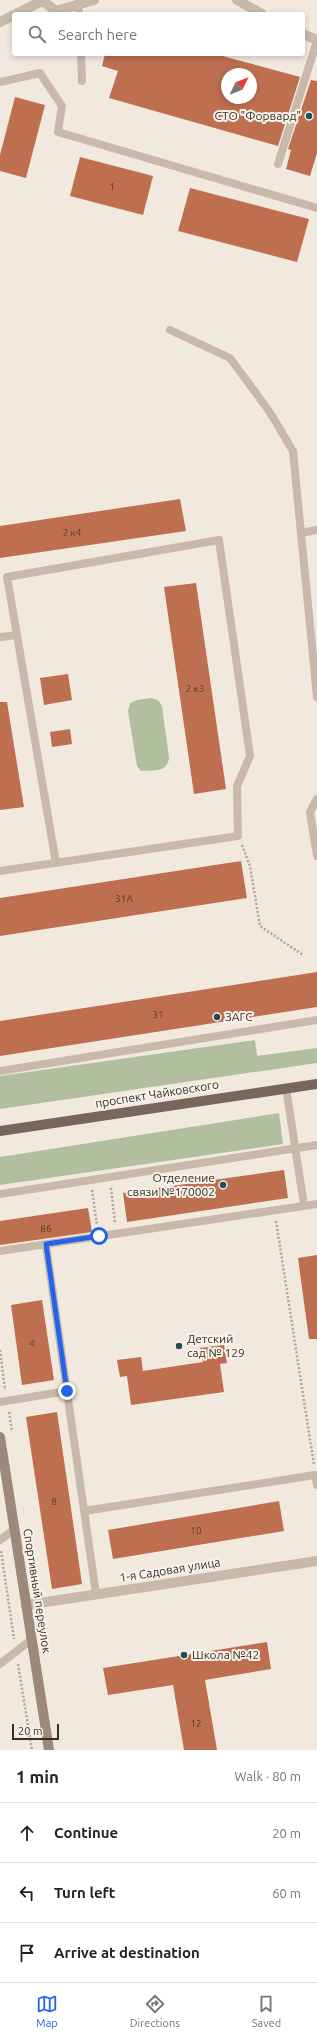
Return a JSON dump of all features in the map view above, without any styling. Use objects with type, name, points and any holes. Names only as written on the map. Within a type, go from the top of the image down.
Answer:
[{"type":"main road","name":"проспект Чайковского","points":[[0,1131],[317,1084]]},
{"type":"street","points":[[19,12],[44,0],[56,11],[78,9],[94,0]]},
{"type":"street","points":[[237,0],[258,12]]},
{"type":"street","points":[[0,22],[12,16]]},
{"type":"street","points":[[305,35],[317,40]]},
{"type":"street","name":"Спортивный переулок","points":[[0,1437],[49,1750]]},
{"type":"street","name":"1-я Садовая улица","points":[[26,1605],[317,1561]]},
{"type":"lane","points":[[278,164],[317,40]]},
{"type":"lane","points":[[81,56],[82,81]]},
{"type":"lane","points":[[0,82],[40,73],[62,106],[58,132],[317,208]]},
{"type":"lane","points":[[170,330],[230,358],[269,411],[293,451],[317,697]]},
{"type":"lane","points":[[300,533],[317,530]]},
{"type":"lane","points":[[0,871],[56,863],[238,836],[237,786],[250,756],[219,540],[7,577],[56,863]]},
{"type":"lane","points":[[0,637],[17,635]]},
{"type":"lane","points":[[317,799],[310,812],[317,856]]},
{"type":"lane","points":[[0,1071],[317,1020]]},
{"type":"lane","points":[[286,1088],[304,1205]]},
{"type":"lane","points":[[0,1194],[317,1145]]},
{"type":"lane","points":[[0,1252],[317,1204]]},
{"type":"lane","points":[[46,1244],[96,1594]]},
{"type":"lane","points":[[0,1402],[67,1391]]},
{"type":"lane","points":[[84,1511],[315,1475],[317,1486]]},
{"type":"lane","points":[[0,1540],[14,1529]]},
{"type":"lane","points":[[0,1664],[32,1639]]},
{"type":"path","points":[[238,836],[250,866],[260,926],[303,955]]},
{"type":"path","points":[[110,1178],[117,1234]]},
{"type":"path","points":[[90,1180],[99,1236]]},
{"type":"path","points":[[274,1210],[315,1475]]},
{"type":"path","points":[[0,1546],[32,1750]]},
{"type":"green space","points":[[151,698],[158,700],[162,706],[169,758],[166,766],[159,770],[141,771],[137,766],[128,711],[130,703],[137,700]]},
{"type":"green space","points":[[255,1040],[257,1056],[317,1048],[317,1063],[0,1109],[0,1076]]},
{"type":"green space","points":[[279,1113],[283,1144],[0,1185],[0,1157]]},
{"type":"building","points":[[104,56],[222,56],[300,77],[278,146],[109,98],[118,71],[102,66]]},
{"type":"building","name":"СТО \"Форвард\"","points":[[311,80],[317,81],[317,153],[310,176],[286,169],[291,150],[288,149]]},
{"type":"building","points":[[15,97],[45,105],[26,178],[0,171],[0,155]]},
{"type":"building","points":[[80,157],[153,176],[143,215],[70,196]]},
{"type":"building","points":[[190,188],[309,219],[297,262],[178,231]]},
{"type":"building","points":[[180,499],[186,531],[0,558],[0,526]]},
{"type":"building","points":[[196,583],[226,789],[194,794],[164,587]]},
{"type":"building","points":[[68,674],[72,700],[44,705],[40,678]]},
{"type":"building","points":[[0,702],[7,702],[24,807],[0,810]]},
{"type":"building","points":[[70,729],[72,744],[52,747],[50,732]]},
{"type":"building","points":[[241,861],[247,898],[0,936],[0,898]]},
{"type":"building","points":[[317,972],[317,1007],[0,1056],[0,1021]]},
{"type":"building","points":[[284,1170],[288,1198],[127,1222],[123,1193]]},
{"type":"building","points":[[88,1208],[92,1232],[0,1245],[0,1221]]},
{"type":"building","points":[[317,1255],[317,1339],[309,1339],[298,1258]]},
{"type":"building","points":[[42,1300],[54,1380],[22,1385],[11,1305]]},
{"type":"building","points":[[224,1345],[227,1363],[220,1364],[224,1392],[131,1405],[127,1376],[120,1377],[117,1360],[141,1357],[143,1371],[203,1362],[200,1348]]},
{"type":"building","points":[[57,1412],[82,1584],[52,1589],[26,1417]]},
{"type":"building","points":[[279,1501],[284,1531],[113,1559],[108,1530]]},
{"type":"building","points":[[267,1642],[271,1669],[205,1680],[217,1750],[184,1750],[173,1685],[108,1695],[103,1668]]},
{"type":"place","name":"СТО \"Форвард\"","points":[[309,116]]},
{"type":"place","name":"ЗАГС","points":[[217,1017]]},
{"type":"place","name":"Отделение связи №170002","points":[[223,1185]]},
{"type":"place","name":"Детский сад № 129","points":[[179,1346]]},
{"type":"place","name":"Школа №42","points":[[184,1655]]},
{"type":"route","points":[[67,1391],[46,1244],[99,1236]]}]
